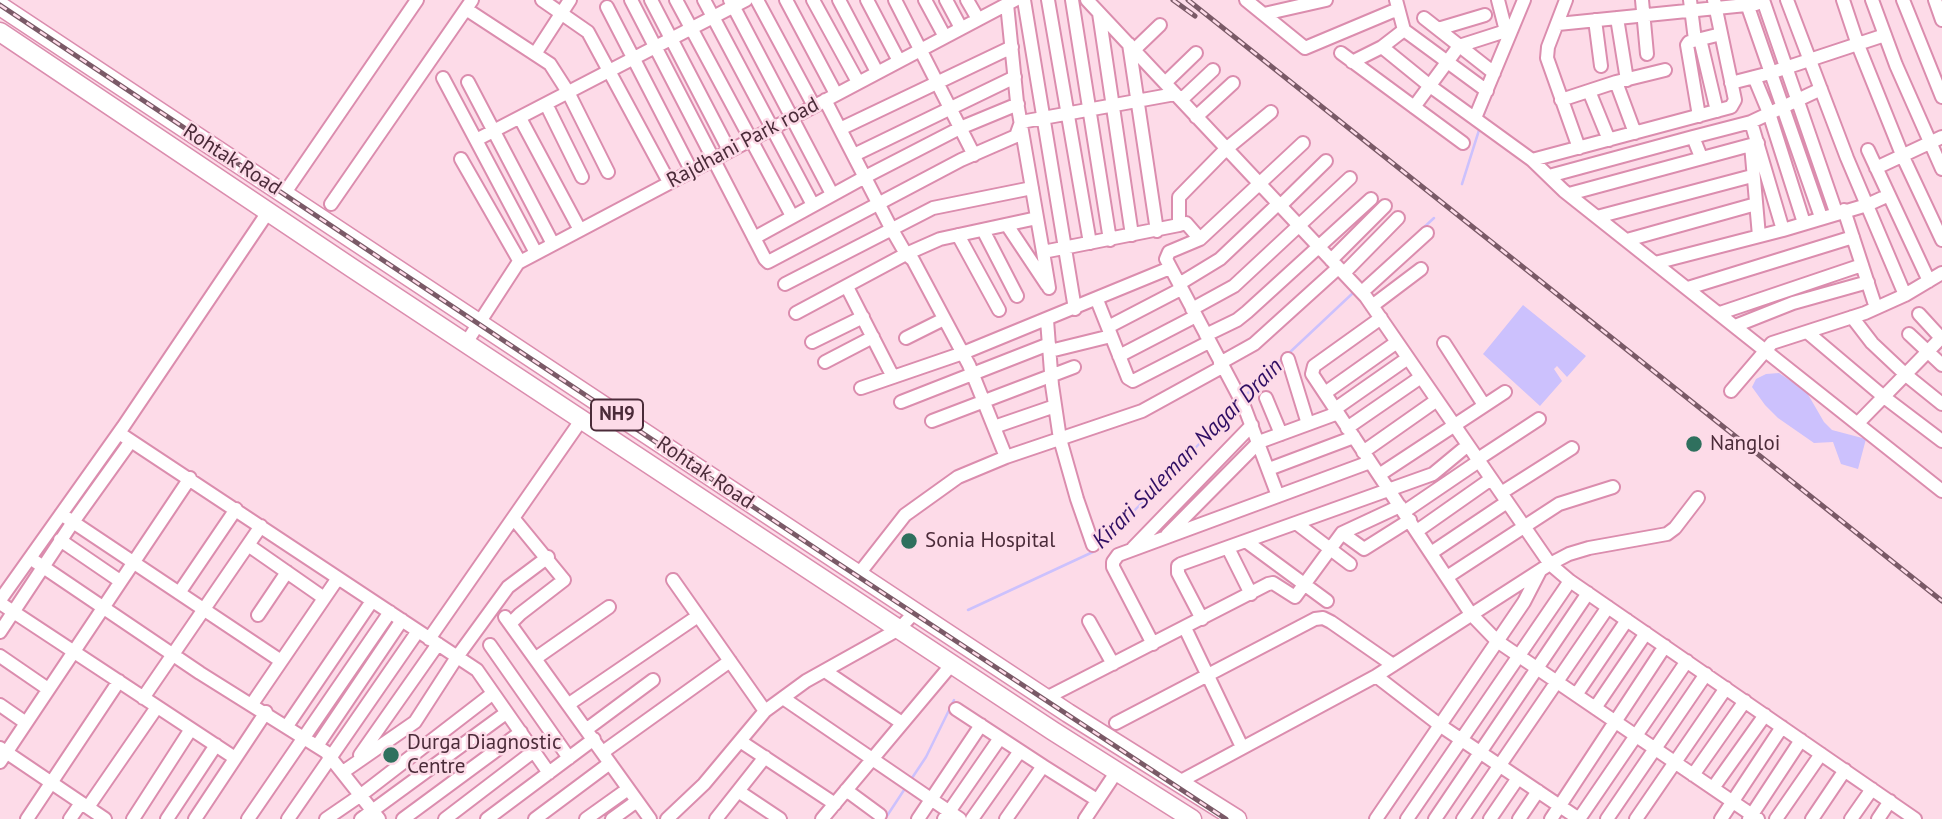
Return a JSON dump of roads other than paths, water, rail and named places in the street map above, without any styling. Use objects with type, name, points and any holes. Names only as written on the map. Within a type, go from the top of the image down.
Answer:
[{"type":"highway","name":"Rohtak Road","points":[[0,6],[915,612],[1237,819]]},
{"type":"highway","name":"Rohtak Road","points":[[0,32],[952,664],[1192,819]]},
{"type":"highway","points":[[1153,794],[1172,778]]},
{"type":"street","points":[[284,194],[417,0]]},
{"type":"street","points":[[542,0],[588,32],[669,182]]},
{"type":"street","points":[[535,54],[570,0]]},
{"type":"street","points":[[631,0],[768,262],[878,203],[1016,136],[1021,122]]},
{"type":"street","points":[[651,0],[729,150]]},
{"type":"street","points":[[677,0],[792,216]]},
{"type":"street","points":[[704,0],[813,205]]},
{"type":"street","points":[[757,0],[825,100],[905,254],[913,260],[973,374],[1006,457]]},
{"type":"street","points":[[786,0],[825,100]]},
{"type":"street","points":[[813,0],[858,82]]},
{"type":"street","points":[[839,0],[877,72]]},
{"type":"street","points":[[867,0],[899,61]]},
{"type":"street","points":[[895,0],[974,155]]},
{"type":"street","points":[[925,0],[944,37]]},
{"type":"street","points":[[946,0],[961,28]]},
{"type":"street","points":[[967,0],[978,19]]},
{"type":"street","points":[[1024,0],[1075,309]]},
{"type":"street","points":[[1048,0],[1090,243]]},
{"type":"street","points":[[1072,0],[1110,240]]},
{"type":"street","points":[[1087,0],[1362,292],[1523,526],[1545,568],[1588,593],[1911,818]]},
{"type":"street","points":[[1246,0],[1305,48],[1397,5],[1404,30],[1487,91]]},
{"type":"street","points":[[1264,14],[1326,0]]},
{"type":"street","points":[[1498,0],[1509,30]]},
{"type":"street","points":[[1479,122],[1509,30],[1524,0]]},
{"type":"street","points":[[1566,0],[1548,47],[1547,58],[1579,148]]},
{"type":"street","points":[[1642,0],[1647,54]]},
{"type":"street","points":[[1787,0],[1905,295]]},
{"type":"street","points":[[1843,0],[1903,157],[1942,240]]},
{"type":"street","points":[[1872,0],[1885,35],[1936,139],[1942,169]]},
{"type":"street","points":[[1903,0],[1942,97]]},
{"type":"street","points":[[1934,0],[1942,20]]},
{"type":"street","points":[[1558,24],[1644,16],[1666,7],[1763,1],[1797,100],[1840,211],[1853,237],[1876,308]]},
{"type":"street","points":[[476,140],[736,2],[832,194]]},
{"type":"street","points":[[1006,3],[1018,104],[1049,288],[1007,225]]},
{"type":"street","name":"Rajdhani Park road","points":[[466,343],[520,262],[1006,3]]},
{"type":"street","points":[[1741,3],[1782,106],[1821,217]]},
{"type":"street","points":[[1532,160],[1699,116],[1734,104],[1715,4]]},
{"type":"street","points":[[331,204],[470,5],[550,64],[568,92],[608,172]]},
{"type":"street","points":[[1690,6],[1717,111]]},
{"type":"street","points":[[607,7],[691,170]]},
{"type":"street","points":[[1099,12],[1132,235]]},
{"type":"street","points":[[1438,29],[1485,15]]},
{"type":"street","points":[[1424,18],[1494,73]]},
{"type":"street","points":[[1617,18],[1621,81],[1635,133]]},
{"type":"street","points":[[1595,20],[1601,66]]},
{"type":"street","points":[[1132,47],[1160,25]]},
{"type":"street","points":[[1352,62],[1382,47],[1404,30]]},
{"type":"street","points":[[1414,107],[1459,46],[1509,30]]},
{"type":"street","points":[[1699,116],[1688,43],[1721,34]]},
{"type":"street","points":[[1731,83],[1770,74],[1885,35]]},
{"type":"street","points":[[841,130],[1012,47]]},
{"type":"street","points":[[1132,47],[1136,101],[1157,231]]},
{"type":"street","points":[[1382,47],[1430,86],[1532,160],[1597,217],[1942,491]]},
{"type":"street","points":[[1165,83],[1196,53]]},
{"type":"street","points":[[1341,53],[1463,144]]},
{"type":"street","points":[[1561,100],[1665,70]]},
{"type":"street","points":[[1021,122],[1136,101],[1178,97],[1213,71]]},
{"type":"street","points":[[854,155],[1015,77]]},
{"type":"street","points":[[443,78],[536,253]]},
{"type":"street","points":[[1754,78],[1769,113],[1804,223]]},
{"type":"street","points":[[468,82],[553,244]]},
{"type":"street","points":[[1196,117],[1233,83]]},
{"type":"street","points":[[1549,176],[1751,122],[1821,89]]},
{"type":"street","points":[[1589,91],[1609,140]]},
{"type":"street","points":[[546,104],[582,177]]},
{"type":"street","points":[[754,238],[960,128],[1018,104]]},
{"type":"street","points":[[1179,225],[1179,197],[1226,149],[1271,112]]},
{"type":"street","points":[[520,117],[580,230]]},
{"type":"street","points":[[1751,122],[1754,144],[1783,230]]},
{"type":"street","points":[[1693,138],[1701,158]]},
{"type":"street","points":[[1876,169],[1936,139]]},
{"type":"street","points":[[1278,496],[1244,406],[1166,258],[1169,252],[1200,239],[1303,143]]},
{"type":"street","points":[[1569,194],[1754,144]]},
{"type":"street","points":[[1754,144],[1752,176],[1759,236]]},
{"type":"street","points":[[1868,150],[1929,281]]},
{"type":"street","points":[[461,159],[520,262]]},
{"type":"street","points":[[901,402],[1049,348],[1110,332],[1220,259],[1326,161]]},
{"type":"street","points":[[1597,217],[1752,176]]},
{"type":"street","points":[[1119,356],[1234,286],[1350,178]]},
{"type":"street","points":[[785,284],[933,208],[1032,188]]},
{"type":"street","points":[[1656,263],[1783,230],[1867,205],[1889,195]]},
{"type":"street","points":[[1097,300],[1128,378],[1133,381],[1237,320],[1371,199]]},
{"type":"street","points":[[1627,240],[1756,204]]},
{"type":"street","points":[[1338,267],[1385,206]]},
{"type":"street","points":[[235,758],[0,601],[119,433],[268,212]]},
{"type":"street","points":[[796,313],[905,254],[940,239],[1037,218]]},
{"type":"street","points":[[859,575],[905,515],[958,477],[1006,457],[1142,411],[1221,365],[1254,344],[1338,267],[1398,218]]},
{"type":"street","points":[[1043,253],[1186,223],[1200,239]]},
{"type":"street","points":[[982,230],[1017,296]]},
{"type":"street","points":[[1362,292],[1427,233]]},
{"type":"street","points":[[958,236],[999,310]]},
{"type":"street","points":[[1688,288],[1853,237]]},
{"type":"street","points":[[1720,313],[1862,265]]},
{"type":"street","points":[[860,388],[962,353],[1170,268]]},
{"type":"street","points":[[1373,306],[1421,269]]},
{"type":"street","points":[[1731,391],[1777,341],[1876,308],[1905,295],[1942,273]]},
{"type":"street","points":[[1735,326],[1793,303],[1868,282]]},
{"type":"street","points":[[847,287],[893,377]]},
{"type":"street","points":[[1858,423],[1942,338],[1919,314]]},
{"type":"street","points":[[812,342],[863,317]]},
{"type":"street","points":[[1852,317],[1872,343],[1906,376],[1942,404]]},
{"type":"street","points":[[1381,318],[1311,368],[1312,374],[1472,614],[1497,641],[1753,818],[1801,740]]},
{"type":"street","points":[[906,338],[944,319]]},
{"type":"street","points":[[1047,320],[1060,439],[1076,499],[1093,545]]},
{"type":"street","points":[[1807,332],[1884,397],[1942,441]]},
{"type":"street","points":[[1909,334],[1942,365]]},
{"type":"street","points":[[825,362],[873,337]]},
{"type":"street","points":[[1325,393],[1397,342]]},
{"type":"street","points":[[1444,343],[1484,405]]},
{"type":"street","points":[[1164,538],[1259,442],[1337,411],[1408,358]]},
{"type":"street","points":[[1288,359],[1308,424]]},
{"type":"street","points":[[932,421],[1074,367]]},
{"type":"street","points":[[1269,469],[1350,433],[1421,377]]},
{"type":"street","points":[[1379,475],[1505,392]]},
{"type":"street","points":[[1266,397],[1281,434]]},
{"type":"street","points":[[1153,644],[1113,568],[1113,562],[1118,555],[1278,496],[1367,457],[1437,400]]},
{"type":"street","points":[[994,428],[1055,406]]},
{"type":"street","points":[[348,768],[429,638],[582,419]]},
{"type":"street","points":[[1342,533],[1364,549],[1479,460],[1539,419]]},
{"type":"street","points":[[1129,551],[1252,425]]},
{"type":"street","points":[[119,433],[477,670],[549,773]]},
{"type":"street","points":[[0,632],[60,540],[131,441]]},
{"type":"street","points":[[1202,619],[1178,573],[1178,566],[1433,474],[1468,445]]},
{"type":"street","points":[[1431,553],[1572,448]]},
{"type":"street","points":[[94,812],[51,782],[2,754],[26,723],[190,478]]},
{"type":"street","points":[[1046,698],[1270,583],[1295,597],[1342,533],[1408,517],[1491,478]]},
{"type":"street","points":[[1447,577],[1559,504],[1613,487]]},
{"type":"street","points":[[1172,778],[1242,747],[1376,676],[1569,554],[1667,534],[1675,528],[1698,498]]},
{"type":"street","points":[[179,593],[236,509]]},
{"type":"street","points":[[61,514],[281,661]]},
{"type":"street","points":[[514,519],[548,557],[564,581],[508,620],[650,819]]},
{"type":"street","points":[[1296,523],[1350,564]]},
{"type":"street","points":[[143,698],[261,526]]},
{"type":"street","points":[[60,540],[120,582]]},
{"type":"street","points":[[1247,542],[1327,601]]},
{"type":"street","points":[[248,545],[324,598]]},
{"type":"street","points":[[1228,548],[1251,594]]},
{"type":"street","points":[[348,768],[415,722],[457,657],[509,587],[548,557]]},
{"type":"street","points":[[30,558],[348,768],[361,795],[375,815]]},
{"type":"street","points":[[1377,819],[1545,568]]},
{"type":"street","points":[[258,615],[287,572]]},
{"type":"street","points":[[252,704],[338,578]]},
{"type":"street","points":[[673,580],[765,711]]},
{"type":"street","points":[[1387,804],[1408,819],[1517,655],[1570,581]]},
{"type":"street","points":[[1435,819],[1588,593]]},
{"type":"street","points":[[287,726],[372,601]]},
{"type":"street","points":[[536,659],[609,607]]},
{"type":"street","points":[[1463,819],[1608,607]]},
{"type":"street","points":[[248,819],[390,612]]},
{"type":"street","points":[[667,819],[704,783],[765,711],[825,671],[899,629],[915,612]]},
{"type":"street","points":[[569,704],[698,616]]},
{"type":"street","points":[[1116,723],[1315,619],[1323,618],[1392,665]]},
{"type":"street","points":[[317,746],[402,620]]},
{"type":"street","points":[[1576,695],[1627,620]]},
{"type":"street","points":[[1089,621],[1113,664]]},
{"type":"street","points":[[1185,628],[1242,747]]},
{"type":"street","points":[[1595,708],[1646,633]]},
{"type":"street","points":[[288,819],[330,757],[429,638]]},
{"type":"street","points":[[490,645],[569,758]]},
{"type":"street","points":[[1551,819],[1665,646]]},
{"type":"street","points":[[0,656],[48,689]]},
{"type":"street","points":[[535,819],[730,661]]},
{"type":"street","points":[[1376,676],[1441,726],[1579,819],[1686,661]]},
{"type":"street","points":[[822,819],[952,664]]},
{"type":"street","points":[[825,671],[902,723]]},
{"type":"street","points":[[1607,819],[1706,674]]},
{"type":"street","points":[[487,819],[569,758],[591,734],[653,680]]},
{"type":"street","points":[[27,819],[118,681]]},
{"type":"street","points":[[1636,819],[1726,688]]},
{"type":"street","points":[[326,819],[492,694]]},
{"type":"street","points":[[783,698],[951,816],[1000,738]]},
{"type":"street","points":[[1693,775],[1745,701]]},
{"type":"street","points":[[0,705],[26,723]]},
{"type":"street","points":[[70,819],[94,812],[157,707]]},
{"type":"street","points":[[956,709],[1097,800]]},
{"type":"street","points":[[195,819],[266,712]]},
{"type":"street","points":[[361,819],[375,815],[506,713]]},
{"type":"street","points":[[1713,788],[1765,715]]},
{"type":"street","points":[[918,819],[981,725]]},
{"type":"street","points":[[1721,819],[1782,727]]},
{"type":"street","points":[[133,819],[191,729]]},
{"type":"street","points":[[403,819],[521,732]]},
{"type":"street","points":[[740,741],[835,804]]},
{"type":"street","points":[[167,819],[216,745]]},
{"type":"street","points":[[445,819],[534,751]]},
{"type":"street","points":[[972,819],[1020,751]]},
{"type":"street","points":[[1776,819],[1821,754]]},
{"type":"street","points":[[721,818],[765,757]]},
{"type":"street","points":[[1006,819],[1043,766]]},
{"type":"street","points":[[1812,819],[1845,770]]},
{"type":"street","points":[[1085,819],[1117,771]]},
{"type":"street","points":[[1490,819],[1518,778]]},
{"type":"street","points":[[586,819],[628,789]]},
{"type":"street","points":[[1851,819],[1872,789]]},
{"type":"street","points":[[846,790],[880,815]]},
{"type":"street","points":[[738,791],[780,819]]},
{"type":"street","points":[[1519,819],[1538,792]]},
{"type":"street","points":[[612,819],[636,801]]},
{"type":"street","points":[[1878,819],[1890,801]]},
{"type":"waterway","name":"Kirari Suleman Nagar Drain","points":[[1483,117],[1489,100]]},
{"type":"waterway","name":"Kirari Suleman Nagar Drain","points":[[1462,184],[1480,127]]},
{"type":"waterway","name":"Kirari Suleman Nagar Drain","points":[[1408,242],[1434,218]]},
{"type":"waterway","name":"Kirari Suleman Nagar Drain","points":[[1288,354],[1354,292]]},
{"type":"waterway","name":"Kirari Suleman Nagar Drain","points":[[1243,398],[1283,358]]},
{"type":"waterway","name":"Kirari Suleman Nagar Drain","points":[[968,610],[1095,551],[1239,403]]},
{"type":"waterway","name":"Kirari Suleman Nagar Drain","points":[[910,781],[926,757],[954,700]]},
{"type":"waterway","name":"Kirari Suleman Nagar Drain","points":[[885,819],[906,787]]},
{"type":"railway","points":[[1173,0],[1195,16]]},
{"type":"railway","points":[[1188,0],[1942,601]]},
{"type":"railway","points":[[0,5],[1226,819]]},
{"type":"place","name":"Nangloi","points":[[1694,444]]},
{"type":"place","name":"Sonia Hospital","points":[[909,541]]},
{"type":"place","name":"Durga Diagnostic Centre","points":[[391,755]]}]
